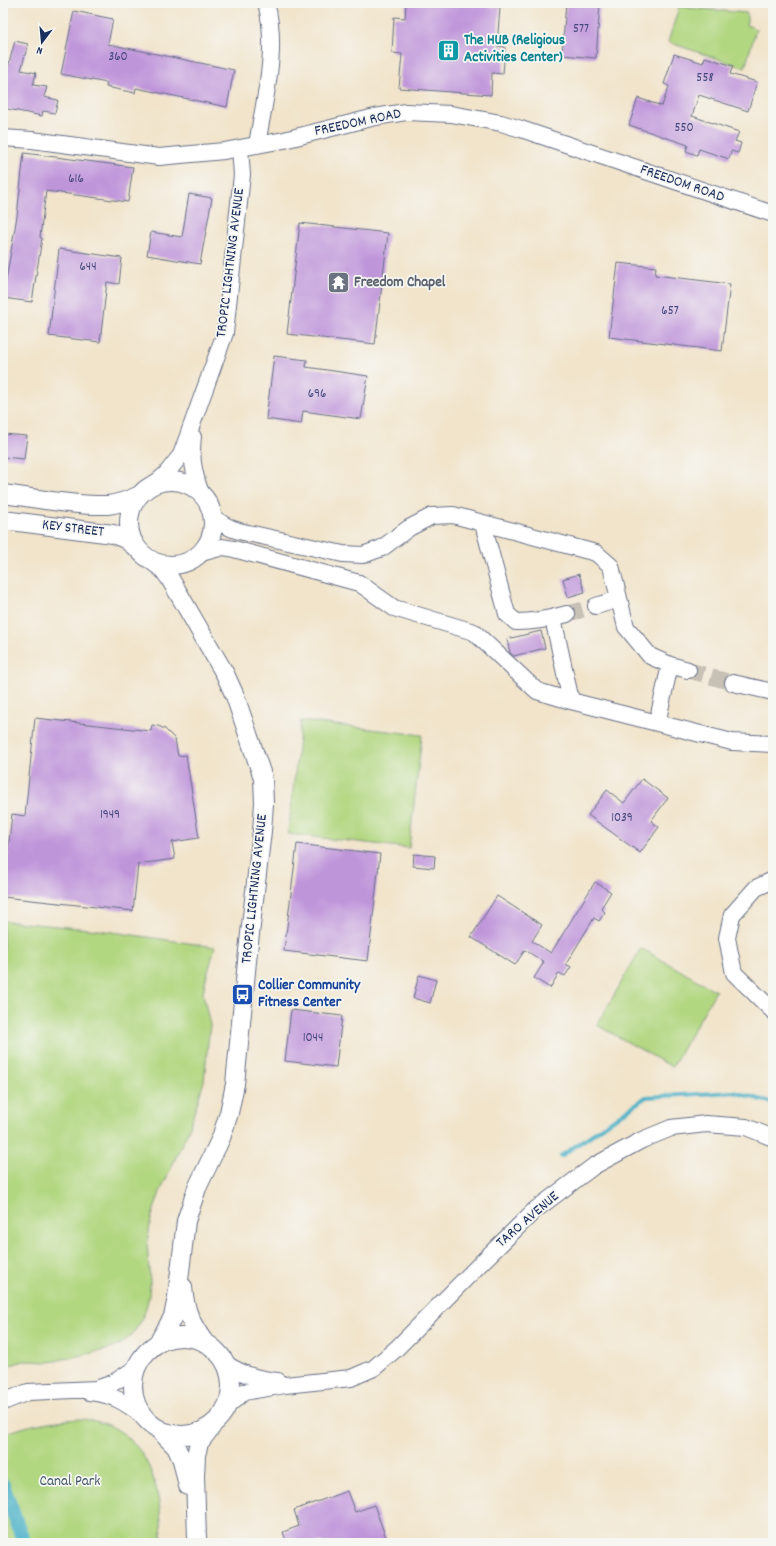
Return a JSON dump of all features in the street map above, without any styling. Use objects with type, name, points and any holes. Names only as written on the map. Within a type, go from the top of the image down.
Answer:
[{"type":"main road","points":[[183,603],[180,587],[182,573],[208,542],[212,530],[212,516],[209,505],[192,487],[179,482],[165,482],[146,491],[133,505],[130,517],[130,529],[133,540],[145,555],[163,564],[176,565],[195,557]]},
{"type":"main road","name":"KEY STREET","points":[[3,494],[81,504],[108,505],[125,502],[146,491]]},
{"type":"main road","name":"KEY STREET","points":[[3,520],[113,534],[126,539],[163,569],[183,603]]},
{"type":"main road","name":"TROPIC LIGHTNING AVENUE","points":[[182,1256],[186,1221],[197,1188],[221,1138],[229,1113],[235,1084],[264,803],[263,778],[235,696],[226,674],[183,603]]},
{"type":"main road","points":[[182,1256],[184,1298],[193,1326],[205,1343]]},
{"type":"main road","points":[[182,1256],[173,1317],[158,1343],[145,1354],[136,1368],[133,1378],[133,1390],[137,1407],[143,1416],[176,1447],[182,1460],[198,1540]]},
{"type":"main road","points":[[158,1343],[174,1338],[184,1337],[205,1343],[217,1352],[226,1364],[231,1382],[228,1405],[223,1414],[199,1443],[196,1455],[194,1476],[198,1540]]},
{"type":"main road","points":[[159,1430],[170,1434],[183,1436],[202,1432],[213,1425]]},
{"type":"street","points":[[257,145],[270,70],[271,35],[266,3]]},
{"type":"street","name":"FREEDOM ROAD","points":[[3,138],[47,142],[159,157],[257,145],[284,140],[375,117],[406,112],[451,114],[521,129],[773,214]]},
{"type":"street","name":"TROPIC LIGHTNING AVENUE","points":[[194,422],[225,333],[242,175],[240,148]]},
{"type":"street","points":[[146,491],[166,474],[181,455],[194,422]]},
{"type":"street","points":[[194,422],[191,450],[194,473],[202,496]]},
{"type":"street","points":[[212,516],[220,524],[239,531],[343,554],[363,555],[382,548],[409,528],[432,516],[453,516],[596,553],[611,566],[626,627],[650,656],[670,665],[688,670]]},
{"type":"street","points":[[483,524],[507,614],[516,622],[531,622],[560,616],[571,701]]},
{"type":"street","points":[[195,557],[223,547],[359,582],[394,608],[474,632],[537,691],[732,742],[773,744]]},
{"type":"street","points":[[596,606],[619,599]]},
{"type":"street","points":[[657,723],[670,665]]},
{"type":"street","points":[[733,683],[773,692]]},
{"type":"street","points":[[773,880],[756,888],[732,914],[727,938],[734,973],[773,1011]]},
{"type":"street","name":"TARO AVENUE","points":[[313,1383],[351,1378],[374,1368],[397,1348],[535,1210],[594,1166],[642,1140],[671,1128],[706,1124],[746,1127],[773,1138]]},
{"type":"street","points":[[226,1364],[242,1374],[257,1379],[313,1383]]},
{"type":"street","points":[[3,1402],[28,1392],[96,1389],[113,1383],[136,1368]]},
{"type":"street","points":[[228,1405],[244,1392],[313,1383]]},
{"type":"street","points":[[75,1390],[96,1392],[110,1396],[124,1402],[143,1416]]},
{"type":"green space","points":[[679,7],[747,13],[747,25],[756,29],[745,68],[668,42]]},
{"type":"green space","points":[[301,721],[422,735],[409,848],[288,834]]},
{"type":"green space","points":[[3,921],[99,930],[215,947],[203,994],[210,1025],[204,1081],[189,1129],[160,1192],[151,1219],[147,1243],[150,1282],[149,1296],[140,1323],[131,1336],[121,1344],[106,1350],[50,1362],[24,1361],[3,1367]]},
{"type":"green space","points":[[641,948],[716,991],[672,1067],[597,1025]]},
{"type":"green space","name":"Canal Park","points":[[78,1419],[95,1421],[122,1433],[133,1442],[142,1454],[149,1467],[154,1482],[159,1503],[162,1538],[164,1543],[3,1543],[3,1435],[21,1428]]},
{"type":"building","name":"The HUB (Religious Activities Center)","points":[[406,3],[476,3],[476,5],[500,7],[497,46],[505,47],[503,74],[492,73],[491,95],[399,88],[402,54],[392,53],[394,17],[405,18]]},
{"type":"building","points":[[566,3],[600,3],[596,58],[562,55]]},
{"type":"building","points":[[74,11],[113,19],[108,44],[234,70],[227,107],[136,88],[135,93],[106,87],[107,83],[61,74]]},
{"type":"building","points":[[15,41],[28,44],[21,70],[36,73],[33,85],[47,87],[44,97],[58,100],[55,113],[43,111],[42,116],[3,108],[3,66],[8,67]]},
{"type":"building","points":[[674,54],[703,63],[705,57],[733,66],[730,74],[757,82],[748,111],[699,95],[692,116],[739,132],[735,141],[741,143],[738,153],[731,151],[729,159],[699,149],[697,155],[686,151],[688,145],[629,125],[638,98],[662,106],[669,86],[664,84]]},
{"type":"building","points":[[24,153],[133,167],[128,202],[46,191],[40,237],[42,238],[32,302],[3,298],[17,216]]},
{"type":"building","points":[[189,194],[212,198],[200,264],[147,255],[151,232],[182,237]]},
{"type":"building","name":"Freedom Chapel","points":[[300,223],[388,233],[375,344],[287,334]]},
{"type":"building","points":[[59,249],[122,258],[119,284],[107,282],[100,342],[49,336]]},
{"type":"building","points":[[618,263],[656,267],[655,275],[730,284],[722,351],[609,337]]},
{"type":"building","points":[[274,356],[307,360],[306,367],[368,376],[361,419],[303,411],[301,424],[266,419]]},
{"type":"building","points":[[3,434],[27,436],[24,459],[3,457]]},
{"type":"building","points":[[579,574],[585,592],[568,597],[563,579]]},
{"type":"building","points":[[541,631],[545,648],[514,656],[510,653],[507,639]]},
{"type":"building","points":[[35,718],[151,731],[152,725],[158,726],[165,729],[175,739],[178,756],[186,755],[199,838],[172,842],[175,859],[138,864],[133,911],[3,897],[12,814],[25,816]]},
{"type":"building","points":[[642,779],[668,798],[651,821],[659,827],[640,853],[588,815],[607,790],[624,803]]},
{"type":"building","points":[[297,844],[380,854],[368,961],[284,951]]},
{"type":"building","points":[[414,854],[435,856],[434,868],[413,866]]},
{"type":"building","points":[[595,882],[611,892],[601,908],[605,912],[599,921],[594,918],[566,964],[571,967],[565,976],[559,973],[550,988],[534,978],[544,962],[525,950],[515,965],[471,937],[497,896],[542,925],[532,941],[551,953]]},
{"type":"building","points":[[419,975],[436,980],[430,1003],[413,998]]},
{"type":"building","points":[[291,1010],[342,1016],[336,1067],[285,1061]]},
{"type":"building","points":[[347,1491],[355,1512],[374,1505],[388,1543],[287,1543],[283,1532],[299,1526],[294,1510]]},
{"type":"waterway","points":[[561,1156],[646,1097],[734,1092],[773,1103]]},
{"type":"waterway","points":[[3,1485],[24,1543]]},
{"type":"tunnel","points":[[567,614],[596,606]]},
{"type":"tunnel","points":[[688,670],[733,683]]},
{"type":"place","name":"The HUB (Religious Activities Center)","points":[[448,50]]},
{"type":"place","name":"Freedom Chapel","points":[[338,283]]},
{"type":"place","name":"Collier Community Fitness Center","points":[[243,995]]}]
